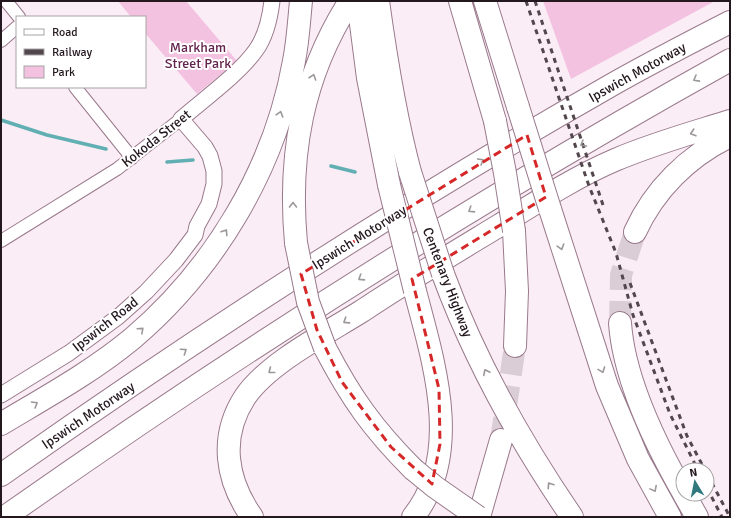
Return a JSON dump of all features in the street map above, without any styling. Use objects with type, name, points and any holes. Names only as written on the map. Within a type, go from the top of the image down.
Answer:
[{"type":"highway","points":[[1,424],[81,376],[132,338],[172,302],[202,265],[241,207],[276,130],[294,61],[301,1]]},
{"type":"highway","points":[[350,1],[330,35],[319,59],[304,107],[298,134],[293,185],[296,243],[308,302],[325,348],[342,382],[358,406],[391,447],[413,469],[435,487],[479,517],[501,440]]},
{"type":"highway","points":[[358,1],[376,123],[389,185],[439,389],[441,414],[437,467],[428,493],[413,517]]},
{"type":"highway","points":[[460,1],[495,121],[506,173],[514,231],[517,291],[515,346]]},
{"type":"highway","points":[[485,1],[607,386],[638,459],[670,517]]},
{"type":"highway","name":"Centenary Highway","points":[[379,10],[399,128],[410,172],[443,274],[471,343],[512,423],[572,517]]},
{"type":"highway","name":"Ipswich Motorway","points":[[1,476],[176,356],[359,237],[468,169],[610,86],[730,22]]},
{"type":"highway","points":[[5,517],[214,374],[370,272],[490,198],[730,60]]},
{"type":"highway","points":[[252,517],[234,486],[230,469],[229,448],[232,429],[238,410],[256,383],[269,372],[303,348],[388,294],[588,172],[649,147],[730,121]]},
{"type":"highway","points":[[635,232],[654,198],[670,179],[703,151],[730,136]]},
{"type":"highway","points":[[620,323],[624,354],[638,397],[668,466],[675,478]]},
{"type":"highway","points":[[689,502],[697,517]]},
{"type":"street","points":[[6,1],[18,16]]},
{"type":"street","name":"Kokoda Street","points":[[3,235],[132,158],[185,116],[239,69],[256,50],[267,28],[272,1]]},
{"type":"street","points":[[1,41],[16,28]]},
{"type":"street","points":[[76,88],[132,158]]},
{"type":"street","name":"Ipswich Road","points":[[1,395],[69,353],[118,317],[146,292],[176,260],[194,235],[202,230],[214,212],[220,197],[222,178],[217,154],[209,137],[185,116]]},
{"type":"highlighted area","points":[[527,135],[546,197],[412,279],[439,389],[440,444],[432,484],[391,447],[342,382],[317,330],[301,274]]},
{"type":"green space","name":"Markham Street Park","points":[[118,1],[186,1],[237,61],[197,94],[146,34],[146,16],[130,16]]},
{"type":"green space","points":[[543,1],[715,1],[571,79]]},
{"type":"waterway","points":[[1,120],[47,135],[106,149]]},
{"type":"waterway","points":[[167,162],[193,160]]},
{"type":"waterway","points":[[331,166],[355,172]]},
{"type":"tunnel","points":[[620,323],[621,275],[635,232]]},
{"type":"tunnel","points":[[501,440],[515,346]]},
{"type":"railway","points":[[526,1],[589,186],[616,253],[633,315],[670,414],[694,462]]},
{"type":"railway","points":[[535,1],[603,205]]},
{"type":"railway","points":[[630,283],[687,436],[701,462]]},
{"type":"railway","points":[[715,489],[730,517]]},
{"type":"railway","points":[[714,502],[722,517]]}]
